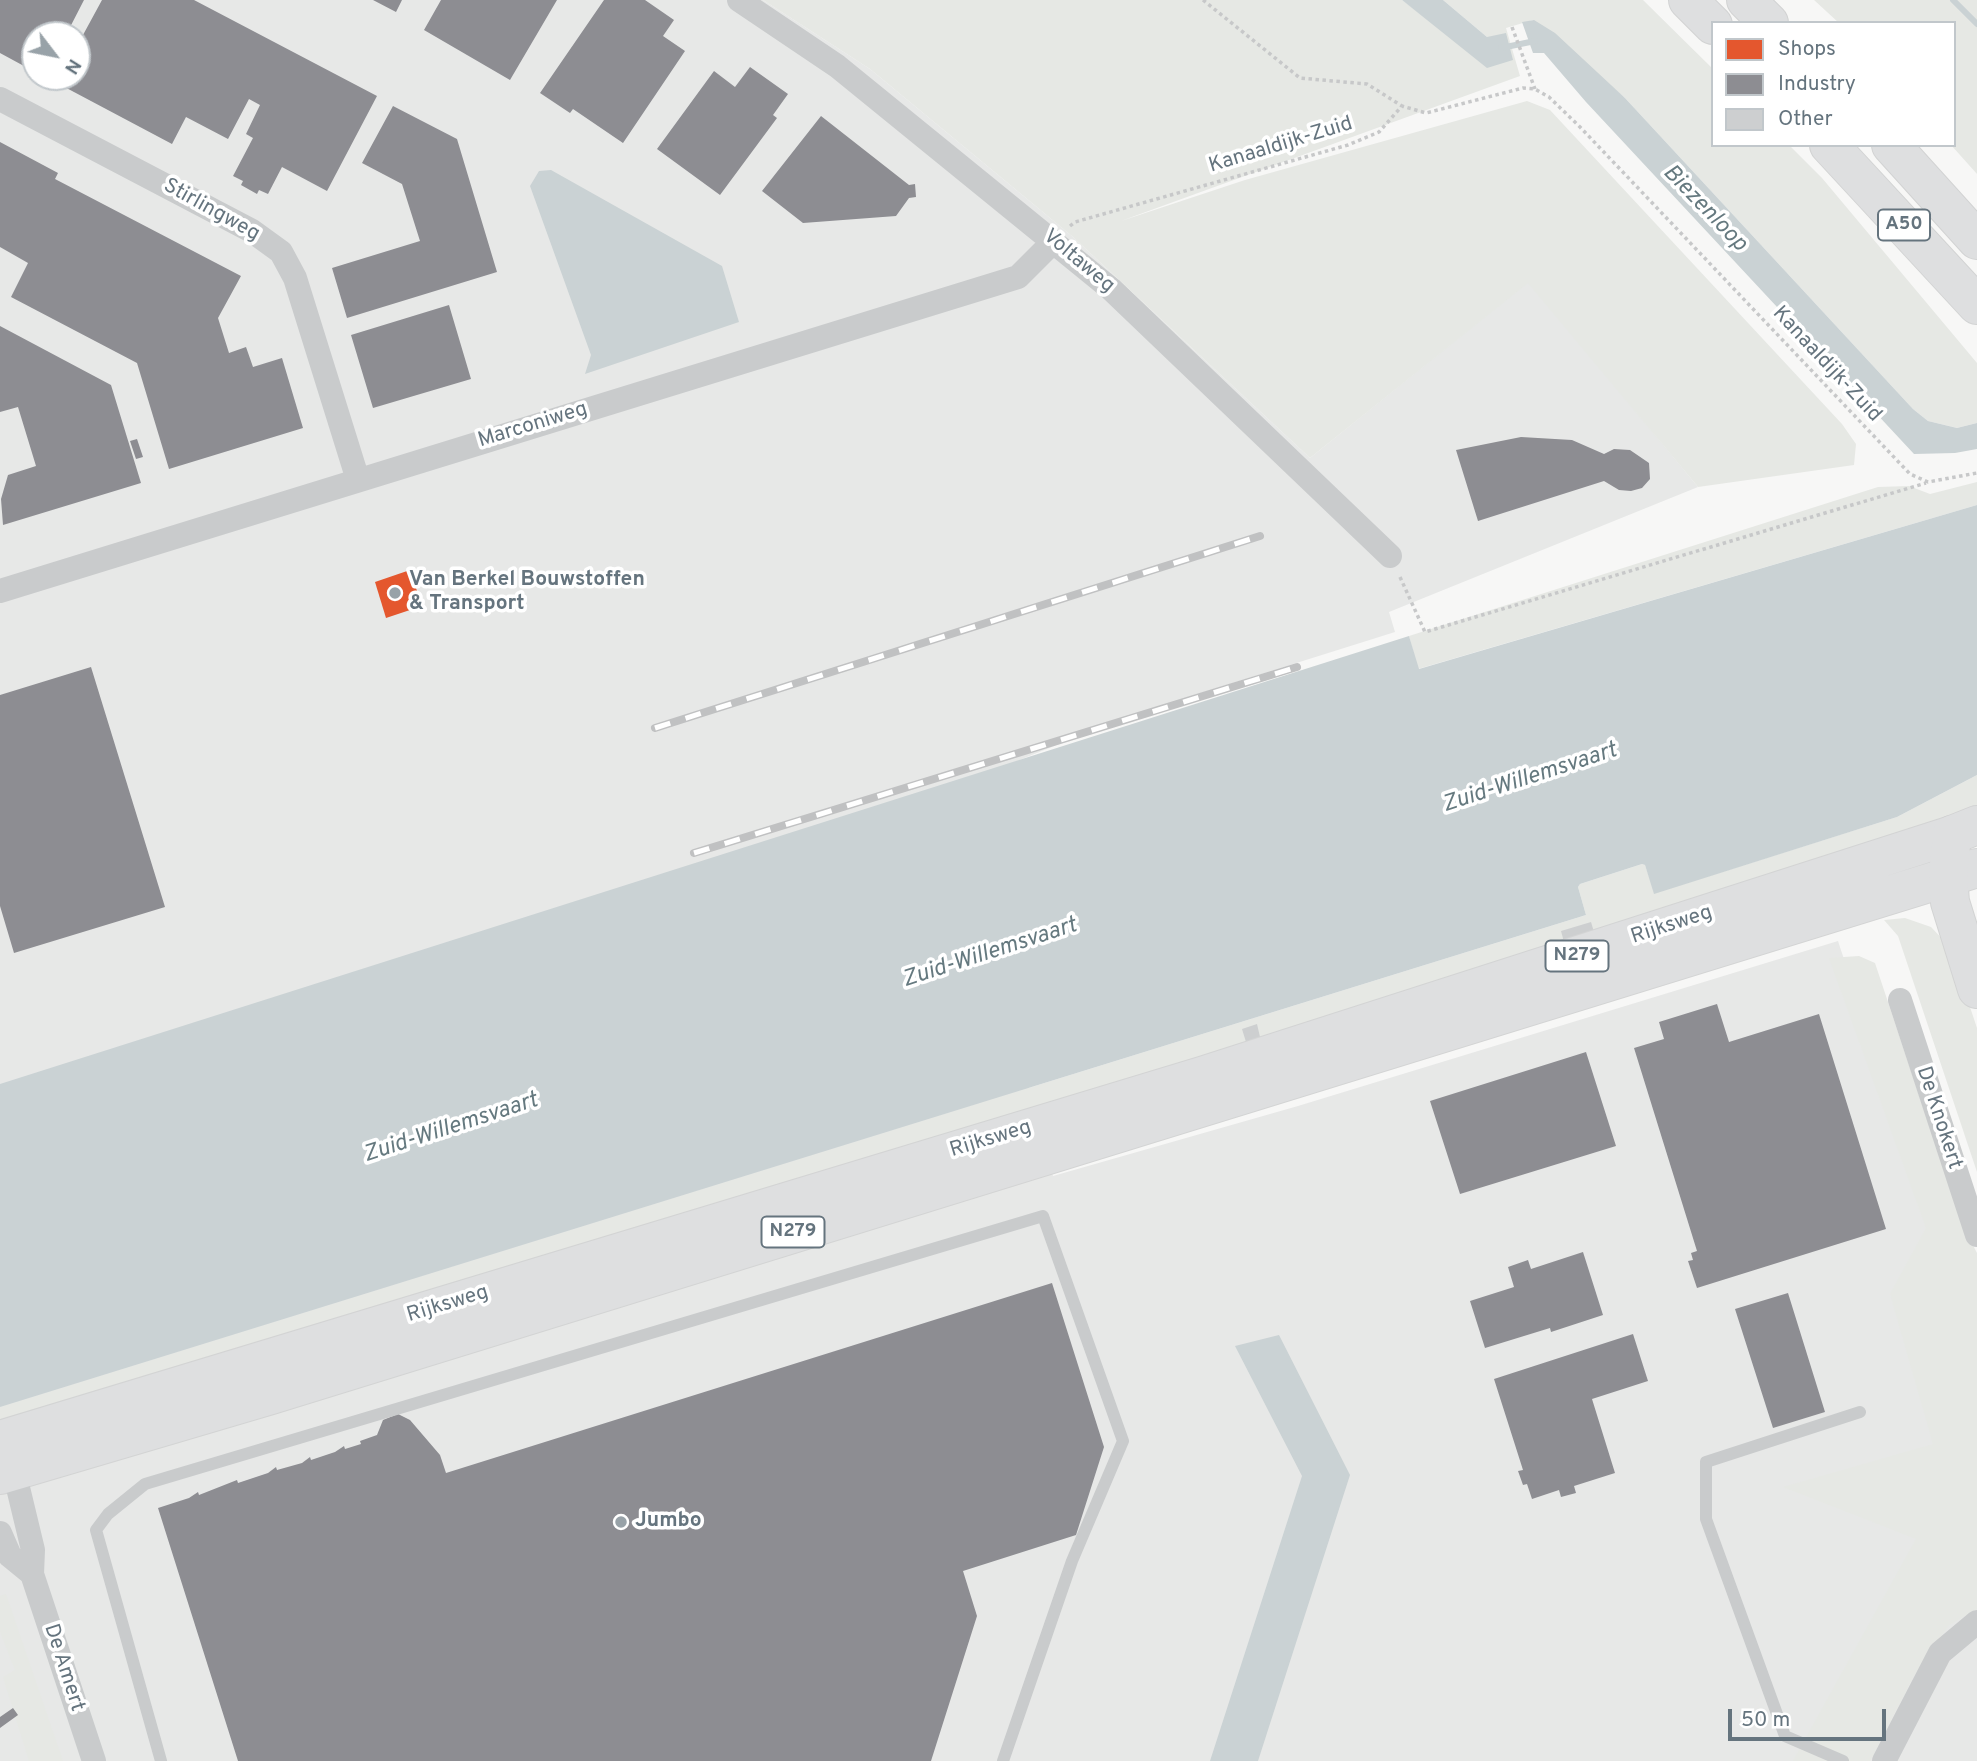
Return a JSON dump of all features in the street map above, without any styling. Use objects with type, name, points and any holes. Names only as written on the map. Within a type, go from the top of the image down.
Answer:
[{"type":"main road","points":[[1688,0],[1711,23]]},
{"type":"main road","points":[[1746,0],[1767,21]]},
{"type":"main road","name":"A50","points":[[1831,147],[1977,306]]},
{"type":"main road","name":"A50","points":[[1893,147],[1977,240]]},
{"type":"main road","points":[[1964,830],[1967,869],[1950,902],[1977,989]]},
{"type":"main road","name":"Rijksweg","points":[[3,1460],[1964,830]]},
{"type":"main road","name":"Rijksweg","points":[[3,1460],[271,1395],[1967,869]]},
{"type":"street","name":"Voltaweg","points":[[739,0],[837,66],[1111,289],[1390,556]]},
{"type":"street","name":"Stirlingweg","points":[[0,99],[252,232],[281,252],[295,278],[358,480]]},
{"type":"street","name":"Marconiweg","points":[[0,591],[1018,277],[1054,241]]},
{"type":"street","name":"De Knokert","points":[[1900,1000],[1977,1235]]},
{"type":"street","name":"De Amert","points":[[3,1460],[33,1550],[32,1574],[94,1761]]},
{"type":"street","name":"De Amert","points":[[0,1533],[10,1556],[32,1574]]},
{"type":"street","points":[[1884,1761],[1940,1653],[1977,1622]]},
{"type":"lane","points":[[161,1761],[96,1530],[108,1514],[145,1484],[1043,1216],[1123,1441],[1072,1561],[1003,1761]]},
{"type":"lane","points":[[1843,1761],[1785,1736],[1706,1519],[1706,1462],[1860,1412]]},
{"type":"path","points":[[1203,0],[1300,78],[1367,84],[1402,106],[1426,113],[1523,88],[1535,89],[1513,29]]},
{"type":"path","name":"Kanaaldijk-Zuid","points":[[1535,89],[1549,97],[1580,127],[1890,456],[1910,474],[1928,482]]},
{"type":"path","name":"Kanaaldijk-Zuid","points":[[1054,241],[1075,222],[1348,145],[1379,132],[1402,106]]},
{"type":"path","points":[[1390,556],[1425,632],[1928,482],[1977,474]]},
{"type":"shaded area","points":[[0,0],[763,0],[870,69],[1073,237],[1310,458],[1529,281],[1698,487],[1389,612],[1395,632],[1131,715],[841,832],[1026,1078],[1053,1176],[1298,1106],[1838,941],[1933,1230],[1977,1485],[1977,1761],[0,1761]]},
{"type":"shaded area","points":[[763,0],[1402,0],[1425,17],[1487,37],[1443,0],[1643,0],[1711,67],[1711,147],[1791,147],[1822,178],[1977,363],[1977,423],[1957,428],[1928,421],[1913,409],[1625,98],[1533,20],[1506,28],[1520,76],[1121,221],[1245,180],[1527,101],[1550,110],[1842,424],[1856,444],[1854,465],[1698,487],[1528,283],[1310,458],[1073,237],[870,69]]},
{"type":"shaded area","points":[[1814,0],[1977,0],[1977,174],[1953,147],[1956,147],[1956,21],[1837,21]]},
{"type":"shaded area","points":[[1977,482],[1977,505],[1418,669],[1409,636],[1878,487],[1909,486],[1930,494]]},
{"type":"shaded area","points":[[1977,775],[1977,808],[1135,1082],[0,1425],[0,1407],[1586,915],[1578,887],[1580,884],[1642,864],[1645,865],[1655,893],[1897,817]]},
{"type":"shaded area","points":[[1905,918],[1931,927],[1950,947],[1977,1028],[1977,1172],[1898,936],[1884,920]]},
{"type":"shaded area","points":[[1859,956],[1875,963],[1962,1224],[1977,1253],[1977,1609],[1949,1625],[1915,1674],[1870,1761],[1793,1761],[1916,1539],[1783,1487],[1933,1444],[1890,1294],[1926,1228],[1829,958]]},
{"type":"shaded area","points":[[6,1594],[63,1761],[29,1761],[3,1677],[15,1670],[0,1632],[0,1596]]},
{"type":"water","points":[[1402,0],[1443,0],[1487,37],[1506,33],[1513,60],[1487,68]]},
{"type":"water","points":[[1534,20],[1555,33],[1625,98],[1913,409],[1928,421],[1957,428],[1977,423],[1977,449],[1955,453],[1914,454],[1586,102],[1544,53],[1533,53],[1522,22]]},
{"type":"water","points":[[551,170],[722,266],[739,322],[585,374],[591,355],[530,186],[539,171]]},
{"type":"water","name":"Zuid-Willemsvaart","points":[[1977,505],[1977,775],[1897,817],[1654,894],[1645,865],[1642,864],[1580,884],[1578,887],[1586,915],[0,1407],[0,1084],[1409,636],[1419,669]]},
{"type":"water","points":[[1279,1335],[1350,1475],[1258,1761],[1210,1761],[1302,1476],[1235,1346]]},
{"type":"building: Shops","points":[[410,570],[422,606],[386,618],[375,582]]},
{"type":"building: Industry","points":[[0,0],[84,0],[73,21],[21,21],[21,64],[0,53]]},
{"type":"building: Industry","points":[[102,0],[194,0],[377,96],[327,191],[282,167],[268,194],[259,190],[257,194],[241,185],[243,181],[233,176],[253,138],[246,134],[260,105],[249,99],[228,139],[186,117],[172,144],[72,91],[91,91],[91,21]]},
{"type":"building: Industry","points":[[373,0],[402,0],[396,12]]},
{"type":"building: Industry","points":[[441,0],[557,0],[510,80],[424,30]]},
{"type":"building: Industry","points":[[604,0],[645,0],[674,20],[663,36],[685,51],[623,143],[573,109],[570,113],[540,93]]},
{"type":"building: Industry","points":[[750,67],[788,94],[773,115],[777,118],[720,195],[657,149],[714,71],[735,87]]},
{"type":"building: Industry","points":[[393,106],[457,139],[497,272],[347,318],[332,268],[420,241],[402,184],[362,163]]},
{"type":"building: Industry","points":[[821,116],[909,185],[915,184],[916,197],[909,198],[896,216],[803,223],[762,191]]},
{"type":"building: Industry","points":[[0,142],[58,173],[55,179],[241,276],[218,318],[229,353],[246,347],[253,367],[282,358],[303,428],[169,469],[137,363],[11,297],[28,263],[0,247]]},
{"type":"building: Industry","points":[[449,305],[471,379],[373,408],[351,335]]},
{"type":"building: Industry","points":[[0,326],[111,385],[141,483],[3,525],[1,499],[8,475],[36,466],[18,407],[0,412]]},
{"type":"building: Industry","points":[[1521,437],[1572,440],[1604,454],[1614,449],[1630,450],[1649,463],[1650,479],[1642,488],[1631,491],[1619,490],[1604,481],[1478,521],[1456,450]]},
{"type":"building: Industry","points":[[137,439],[143,457],[136,459],[130,441]]},
{"type":"building: Industry","points":[[91,667],[165,907],[14,953],[0,906],[0,695]]},
{"type":"building: Industry","points":[[1717,1004],[1729,1042],[1819,1014],[1886,1229],[1697,1288],[1688,1261],[1693,1260],[1691,1253],[1697,1251],[1634,1048],[1664,1039],[1659,1022]]},
{"type":"building: Industry","points":[[1586,1052],[1616,1146],[1460,1194],[1430,1101]]},
{"type":"building: Industry","points":[[1583,1252],[1603,1315],[1551,1332],[1550,1328],[1485,1348],[1470,1301],[1514,1287],[1508,1267],[1528,1260],[1531,1269]]},
{"type":"building: Industry","name":"Jumbo","points":[[1052,1283],[1104,1447],[1076,1535],[963,1571],[977,1616],[931,1761],[238,1761],[158,1508],[189,1498],[198,1492],[199,1495],[237,1480],[238,1483],[268,1473],[276,1467],[277,1470],[302,1463],[310,1457],[311,1460],[335,1452],[344,1446],[345,1449],[361,1444],[360,1441],[377,1435],[383,1420],[398,1414],[410,1420],[440,1455],[446,1473]]},
{"type":"building: Industry","points":[[1788,1293],[1825,1412],[1773,1428],[1735,1309]]},
{"type":"building: Industry","points":[[1633,1334],[1648,1381],[1592,1399],[1615,1473],[1574,1486],[1576,1493],[1561,1497],[1559,1490],[1532,1499],[1527,1484],[1523,1485],[1518,1471],[1523,1470],[1494,1379]]},
{"type":"building: Industry","points":[[13,1708],[18,1715],[0,1728],[0,1717]]},
{"type":"building: Other","points":[[1591,922],[1594,932],[1564,942],[1561,931]]},
{"type":"building: Other","points":[[1257,1024],[1260,1037],[1246,1042],[1242,1029]]},
{"type":"waterway","points":[[1953,0],[1977,24]]},
{"type":"waterway","name":"Biezenloop","points":[[1501,48],[1535,41]]},
{"type":"railway","points":[[655,728],[1260,536]]},
{"type":"railway","points":[[694,853],[1297,667]]},
{"type":"place","name":"Van Berkel Bouwstoffen & Transport","points":[[395,593]]},
{"type":"place","name":"Jumbo","points":[[621,1522]]}]
